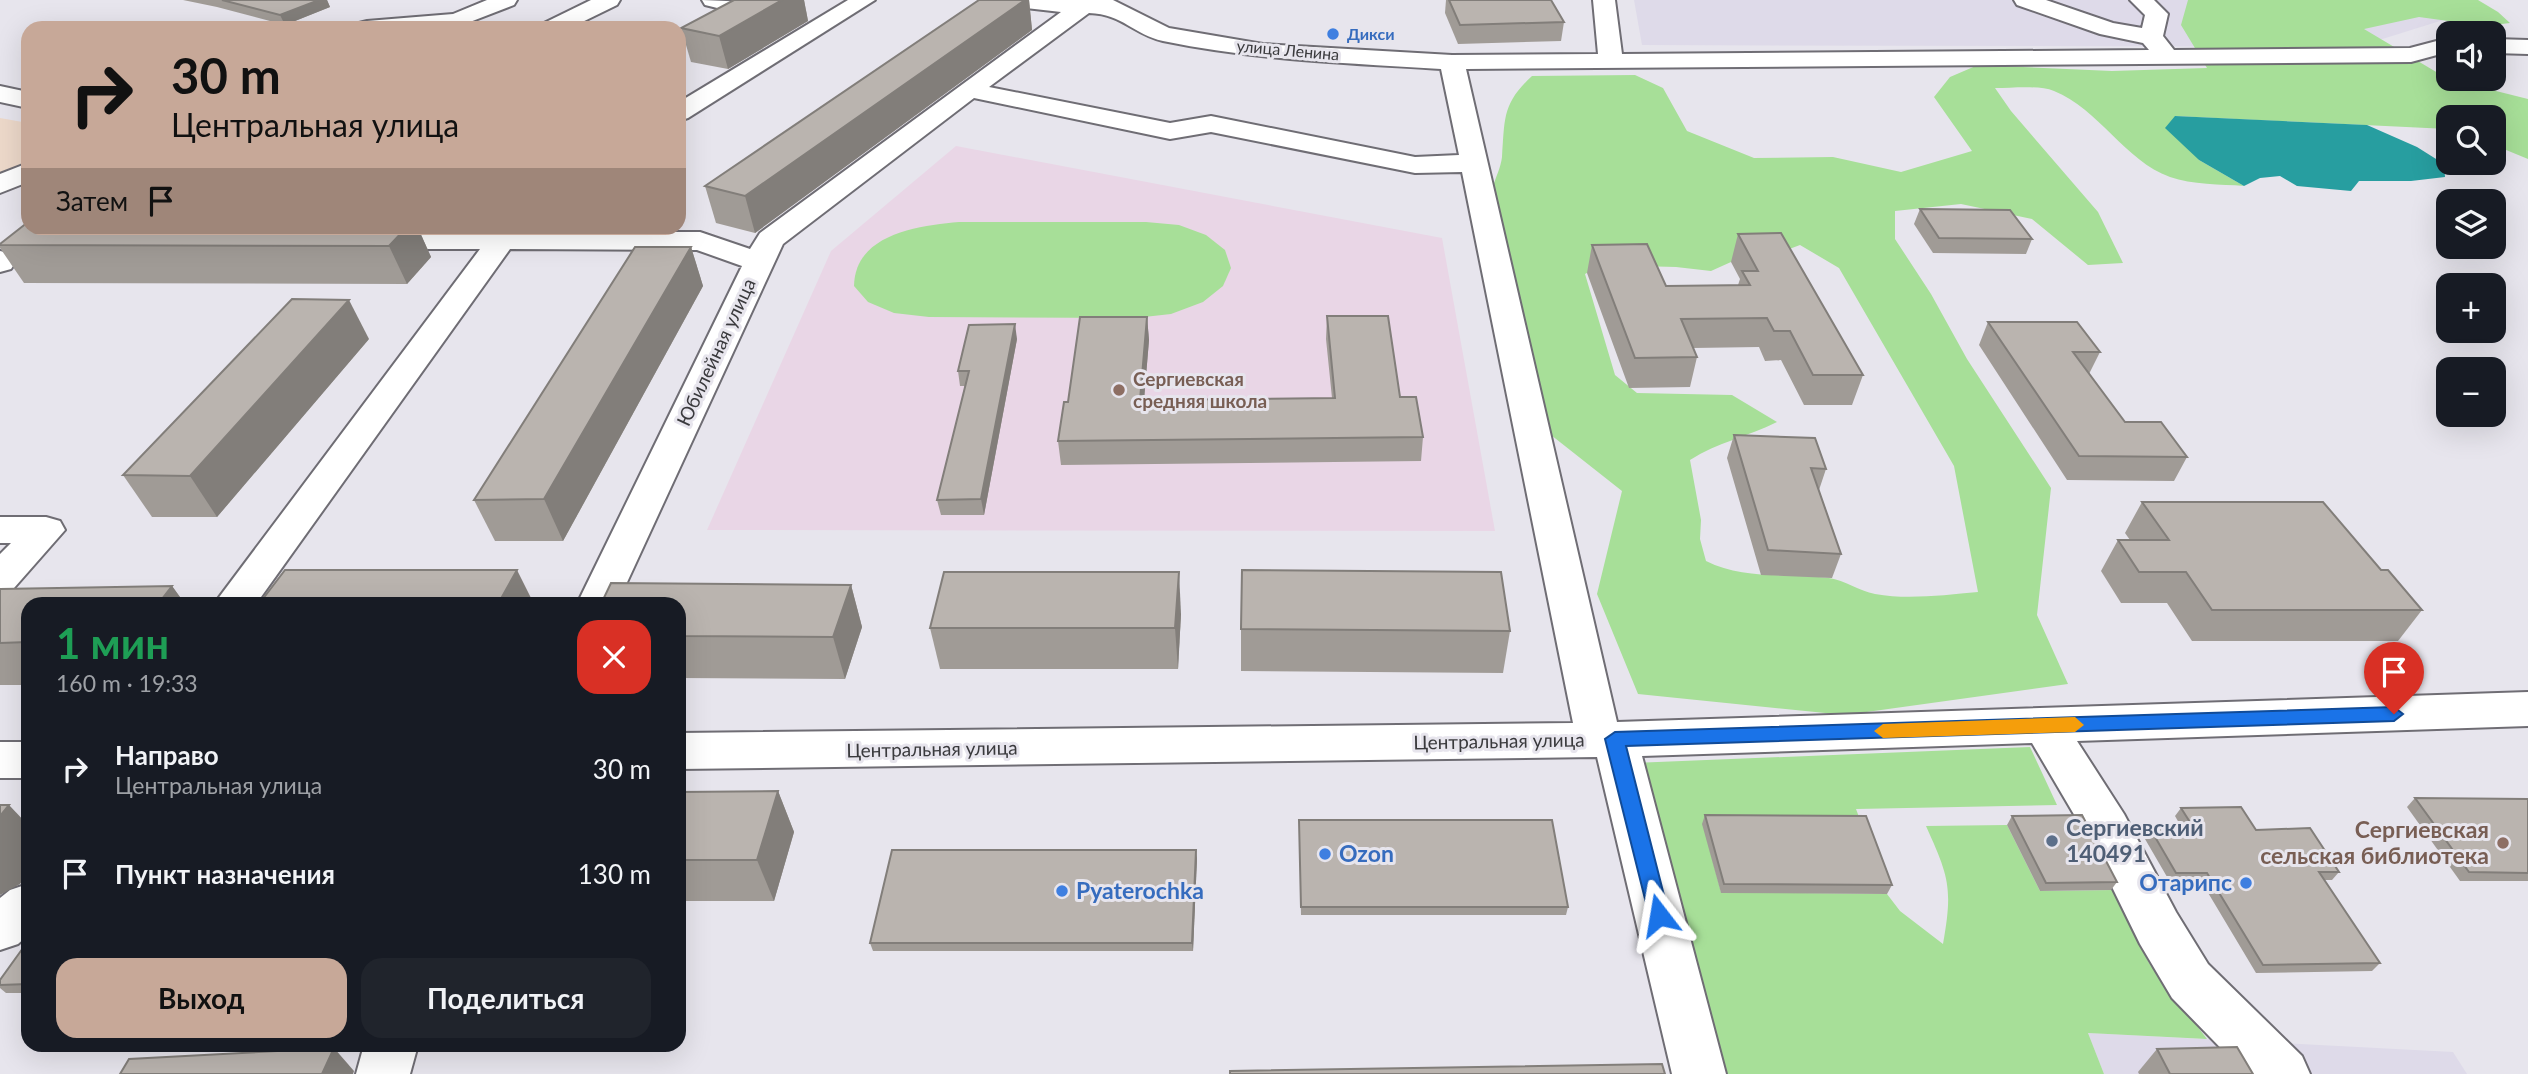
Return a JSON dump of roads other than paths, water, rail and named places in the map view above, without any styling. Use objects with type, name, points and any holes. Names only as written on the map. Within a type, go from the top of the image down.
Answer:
[{"type":"street","points":[[446,21],[457,20],[506,0]]},
{"type":"street","points":[[566,21],[609,0]]},
{"type":"street","points":[[712,0],[742,7]]},
{"type":"street","points":[[686,109],[864,0]]},
{"type":"street","name":"улица Ленина","points":[[1017,0],[1112,7],[1163,34],[1263,51],[1452,62],[2411,55],[2436,48]]},
{"type":"street","points":[[1112,7],[1136,0]]},
{"type":"street","points":[[1604,0],[1611,59]]},
{"type":"street","points":[[2025,0],[2108,29],[2151,37],[2169,57]]},
{"type":"street","points":[[2141,0],[2157,15],[2151,37]]},
{"type":"street","points":[[759,262],[770,239],[1083,6]]},
{"type":"street","points":[[2506,46],[2528,47]]},
{"type":"street","points":[[1452,62],[1607,740],[1700,1071]]},
{"type":"street","points":[[969,90],[1170,131],[1211,124],[1415,165],[1474,163]]},
{"type":"street","points":[[0,94],[21,98]]},
{"type":"street","points":[[0,186],[21,175]]},
{"type":"street","name":"Юбилейная улица","points":[[346,240],[478,235]]},
{"type":"street","points":[[239,597],[504,235]]},
{"type":"street","name":"Юбилейная улица","points":[[533,235],[700,241],[759,262],[600,597]]},
{"type":"street","points":[[0,530],[47,530],[0,578]]},
{"type":"street","name":"Центральная улица","points":[[686,751],[1607,740],[2528,709]]},
{"type":"street","points":[[2044,726],[2107,828],[2158,928],[2190,981],[2283,1074]]},
{"type":"street","points":[[0,760],[21,760]]},
{"type":"street","points":[[0,928],[21,911]]},
{"type":"street","points":[[383,1074],[389,1052]]},
{"type":"water","points":[[2175,116],[2367,125],[2417,147],[2436,159],[2436,175],[2445,177],[2411,181],[2359,181],[2351,191],[2297,186],[2280,176],[2260,178],[2244,186],[2199,160],[2165,128]]},
{"type":"place","name":"Дикси","points":[[1333,34]]},
{"type":"place","name":"Сергиевская средняя школа","points":[[1119,390]]},
{"type":"place","name":"Сергиевский 140491","points":[[2052,841]]},
{"type":"place","name":"Сергиевская сельская библиотека","points":[[2503,843]]},
{"type":"place","name":"Ozon","points":[[1325,854]]},
{"type":"place","name":"Отарипс","points":[[2246,883]]},
{"type":"place","name":"Pyaterochka","points":[[1062,891]]}]
